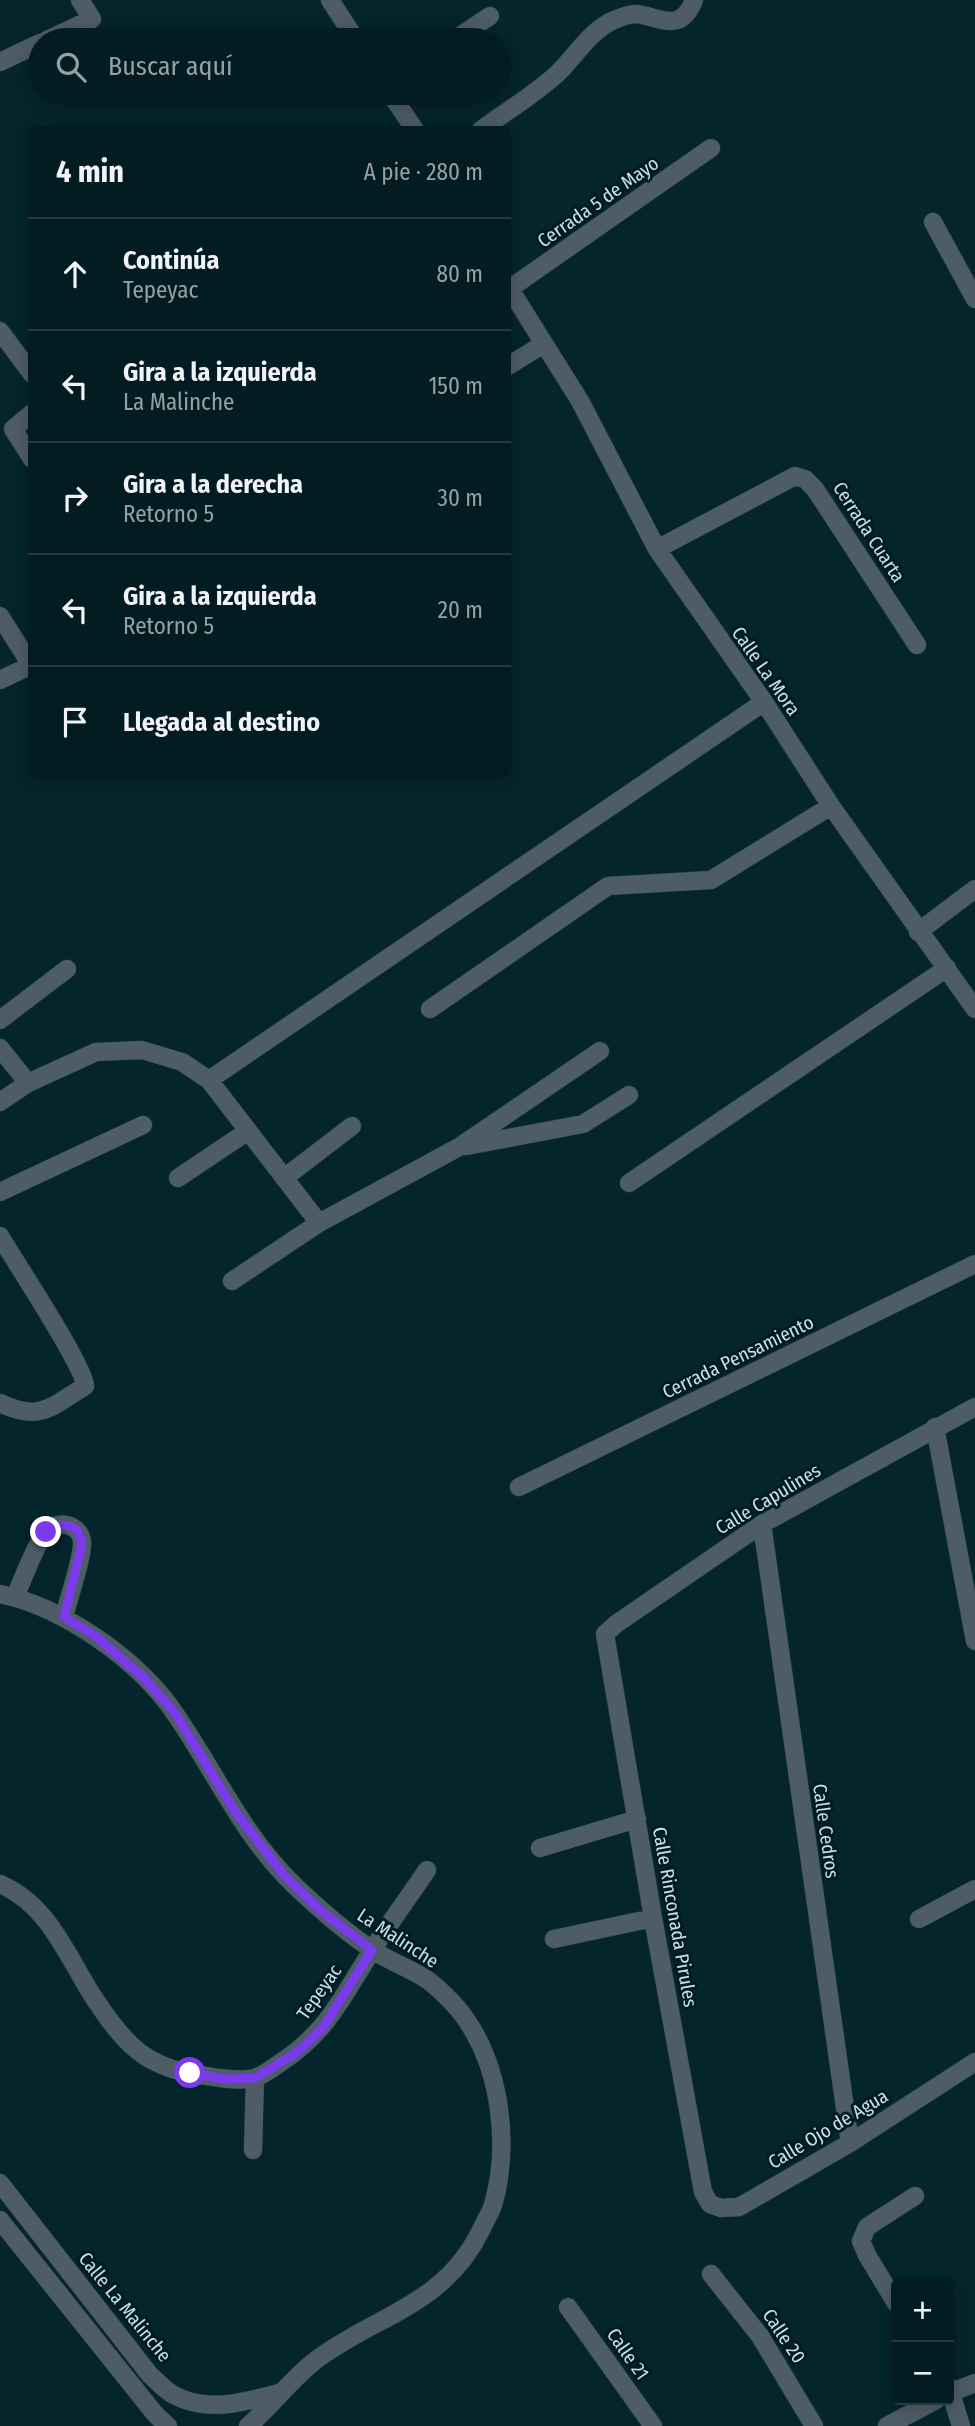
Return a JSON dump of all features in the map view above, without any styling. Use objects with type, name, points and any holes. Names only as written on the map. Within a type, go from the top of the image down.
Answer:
[{"type":"street","points":[[330,0],[348,28]]},
{"type":"street","points":[[486,126],[558,73],[589,39],[613,20],[634,14],[672,22],[682,16],[694,0]]},
{"type":"street","points":[[73,28],[92,19],[83,1]]},
{"type":"street","points":[[472,28],[490,16]]},
{"type":"street","points":[[0,62],[28,49]]},
{"type":"street","points":[[398,105],[412,126]]},
{"type":"street","name":"Cerrada 5 de Mayo","points":[[511,286],[711,148]]},
{"type":"street","points":[[933,222],[975,299]]},
{"type":"street","name":"Calle La Mora","points":[[511,293],[580,401],[657,548],[918,932],[973,1003]]},
{"type":"street","points":[[0,331],[28,369]]},
{"type":"street","points":[[511,364],[542,345]]},
{"type":"street","points":[[28,416],[13,429],[28,452]]},
{"type":"street","name":"Cerrada Cuarta","points":[[657,548],[795,476],[805,479],[815,489],[917,645]]},
{"type":"street","points":[[0,616],[28,660]]},
{"type":"street","points":[[0,680],[28,666]]},
{"type":"street","points":[[208,1080],[764,702]]},
{"type":"street","points":[[430,1009],[608,886],[711,880],[831,806]]},
{"type":"street","points":[[918,932],[975,889]]},
{"type":"street","points":[[629,1183],[947,968]]},
{"type":"street","points":[[0,1020],[67,969]]},
{"type":"street","points":[[0,1048],[28,1083]]},
{"type":"street","points":[[0,1102],[28,1083],[96,1052],[142,1050],[182,1062],[208,1080],[319,1223]]},
{"type":"street","points":[[232,1281],[319,1223],[459,1147],[600,1051]]},
{"type":"street","points":[[459,1147],[583,1124],[629,1095]]},
{"type":"street","points":[[0,1192],[143,1125]]},
{"type":"street","points":[[284,1178],[352,1126]]},
{"type":"street","points":[[178,1178],[248,1131]]},
{"type":"street","points":[[0,1236],[71,1354],[85,1379],[85,1385],[48,1409],[25,1413],[0,1403]]},
{"type":"street","name":"Cerrada Pensamiento","points":[[519,1487],[975,1264]]},
{"type":"street","name":"Calle Capulines","points":[[606,1649],[605,1634],[616,1624],[762,1524],[975,1407]]},
{"type":"street","points":[[935,1427],[970,1574],[975,1640]]},
{"type":"street","points":[[7,1595],[46,1532],[58,1524],[72,1527],[78,1531],[82,1544],[64,1617]]},
{"type":"street","name":"Calle Cedros","points":[[762,1524],[850,2143]]},
{"type":"street","name":"La Malinche","points":[[7,1595],[64,1617],[94,1635],[144,1678],[175,1713],[234,1810],[284,1875],[321,1911],[372,1950],[426,1979],[464,2017],[484,2054],[498,2103],[502,2159],[492,2207],[469,2254],[441,2284],[411,2306],[355,2335],[315,2361],[282,2392]]},
{"type":"street","name":"Calle Rinconada Pirules","points":[[606,1649],[703,2192]]},
{"type":"street","points":[[540,1848],[637,1819]]},
{"type":"street","name":"Tepeyac","points":[[255,2078],[296,2053],[322,2029],[427,1870]]},
{"type":"street","points":[[0,1884],[28,1901],[57,1934],[96,2000],[129,2046],[158,2064],[190,2073],[224,2079],[255,2078],[253,2150]]},
{"type":"street","points":[[919,1919],[975,1889]]},
{"type":"street","points":[[554,1939],[653,1918]]},
{"type":"street","name":"Calle Ojo de Agua","points":[[703,2192],[710,2204],[721,2208],[738,2207],[850,2143],[975,2062]]},
{"type":"street","name":"Calle La Malinche","points":[[0,2183],[150,2375],[172,2394],[212,2405],[240,2403],[282,2392]]},
{"type":"street","points":[[891,2295],[861,2241],[867,2227],[915,2196]]},
{"type":"street","points":[[0,2220],[6,2239],[168,2426]]},
{"type":"street","points":[[6,2239],[32,2223]]},
{"type":"street","name":"Calle 20","points":[[711,2274],[761,2336],[814,2426]]},
{"type":"street","name":"Calle 21","points":[[568,2307],[653,2426]]},
{"type":"street","points":[[954,2390],[975,2383]]},
{"type":"street","points":[[248,2426],[282,2392]]},
{"type":"street","points":[[887,2426],[925,2405]]},
{"type":"street","points":[[951,2405],[961,2426]]},
{"type":"route","points":[[46,1532],[58,1524],[66,1524],[78,1531],[82,1544],[64,1617],[94,1635],[144,1678],[175,1713],[234,1810],[284,1875],[321,1911],[372,1950],[322,2029],[296,2053],[255,2078],[224,2079],[190,2073]]}]
